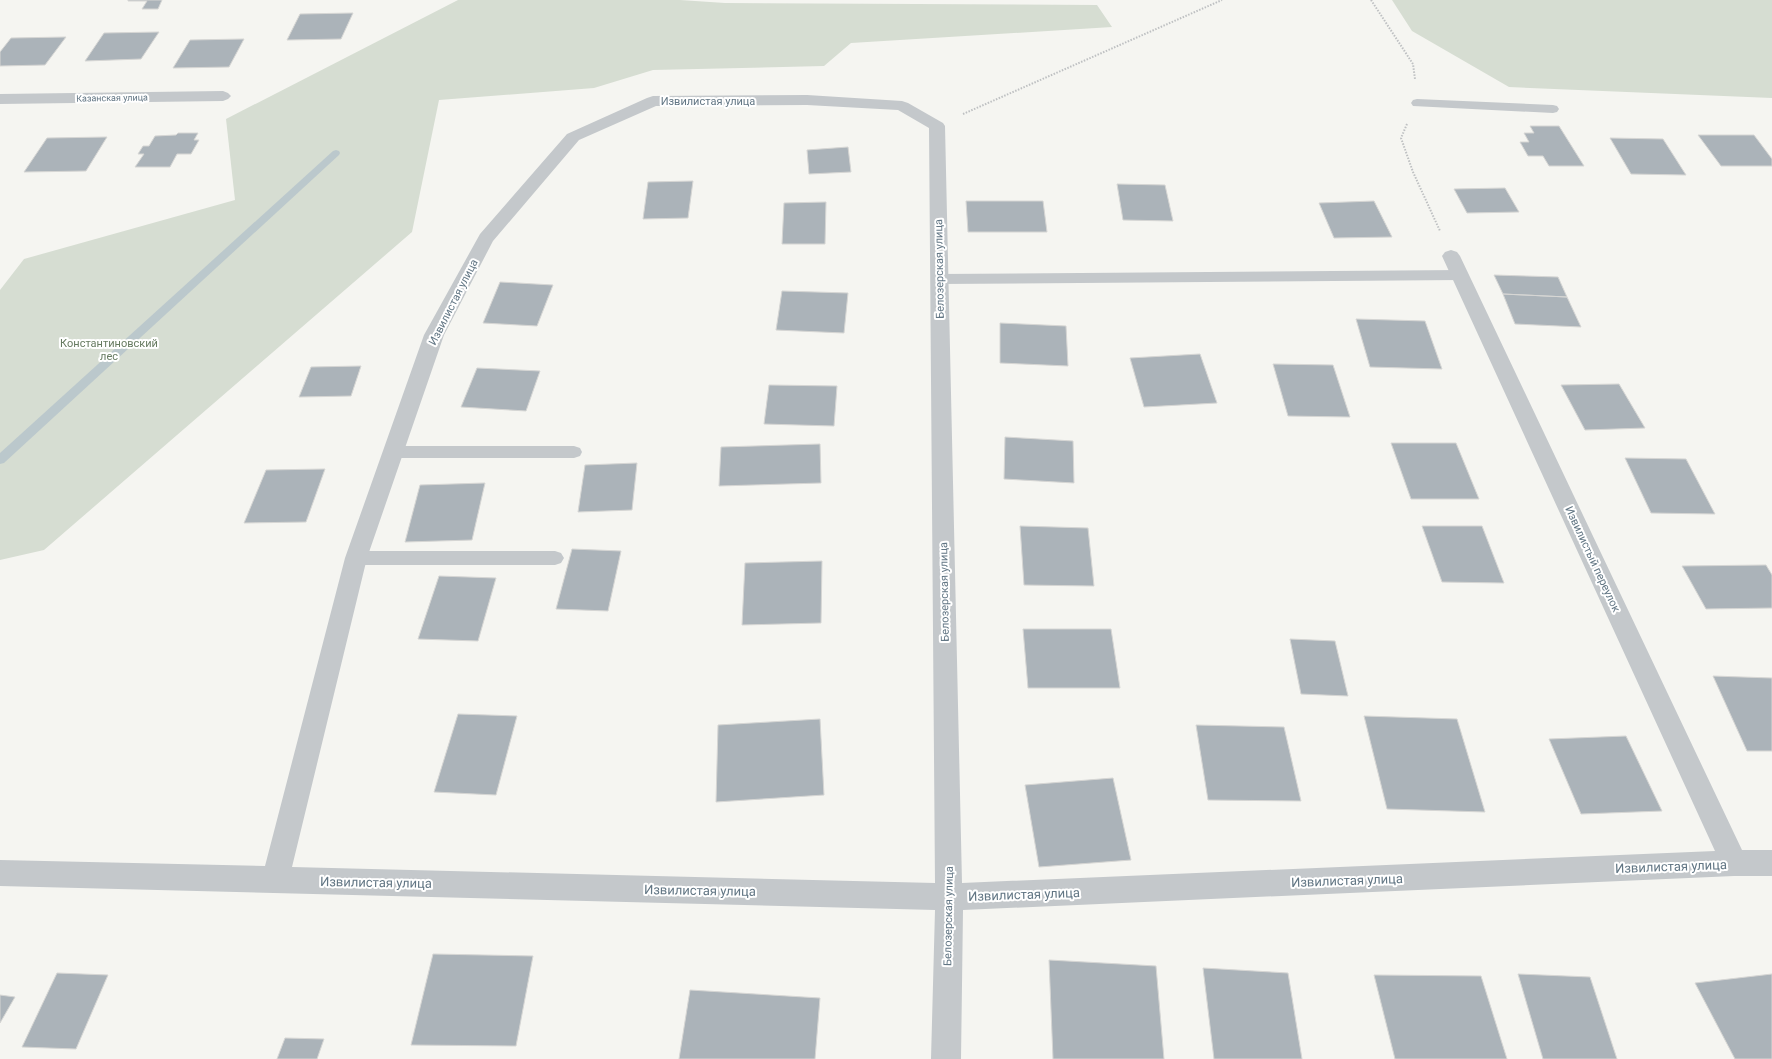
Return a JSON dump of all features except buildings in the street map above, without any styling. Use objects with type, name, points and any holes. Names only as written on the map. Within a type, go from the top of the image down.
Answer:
[{"type":"street","name":"Казанская улица","points":[[0,99],[223,96]]},
{"type":"street","name":"Извилистая улица","points":[[275,879],[356,558],[434,336],[486,238],[572,137],[653,101],[807,100],[902,106],[937,126]]},
{"type":"street","name":"Белозерская улица","points":[[937,126],[950,897],[946,1059]]},
{"type":"street","name":"Извилистый переулок","points":[[1456,266],[1734,863]]},
{"type":"street","name":"Извилистая улица","points":[[0,873],[950,897],[1734,863],[1772,863]]},
{"type":"lane","points":[[1417,102],[1553,109]]},
{"type":"lane","points":[[939,279],[1456,266]]},
{"type":"lane","points":[[393,452],[574,452]]},
{"type":"lane","points":[[356,558],[555,558]]},
{"type":"path","points":[[937,126],[1222,0]]},
{"type":"green space","name":"Константиновский лес","points":[[458,0],[680,0],[725,3],[1097,5],[1112,27],[851,43],[824,66],[653,70],[594,88],[439,100],[412,232],[44,550],[0,560],[0,290],[24,259],[235,200],[226,119]]},
{"type":"green space","points":[[1392,0],[1772,0],[1772,98],[1509,87],[1412,31]]},
{"type":"waterway","points":[[0,460],[336,153]]}]
